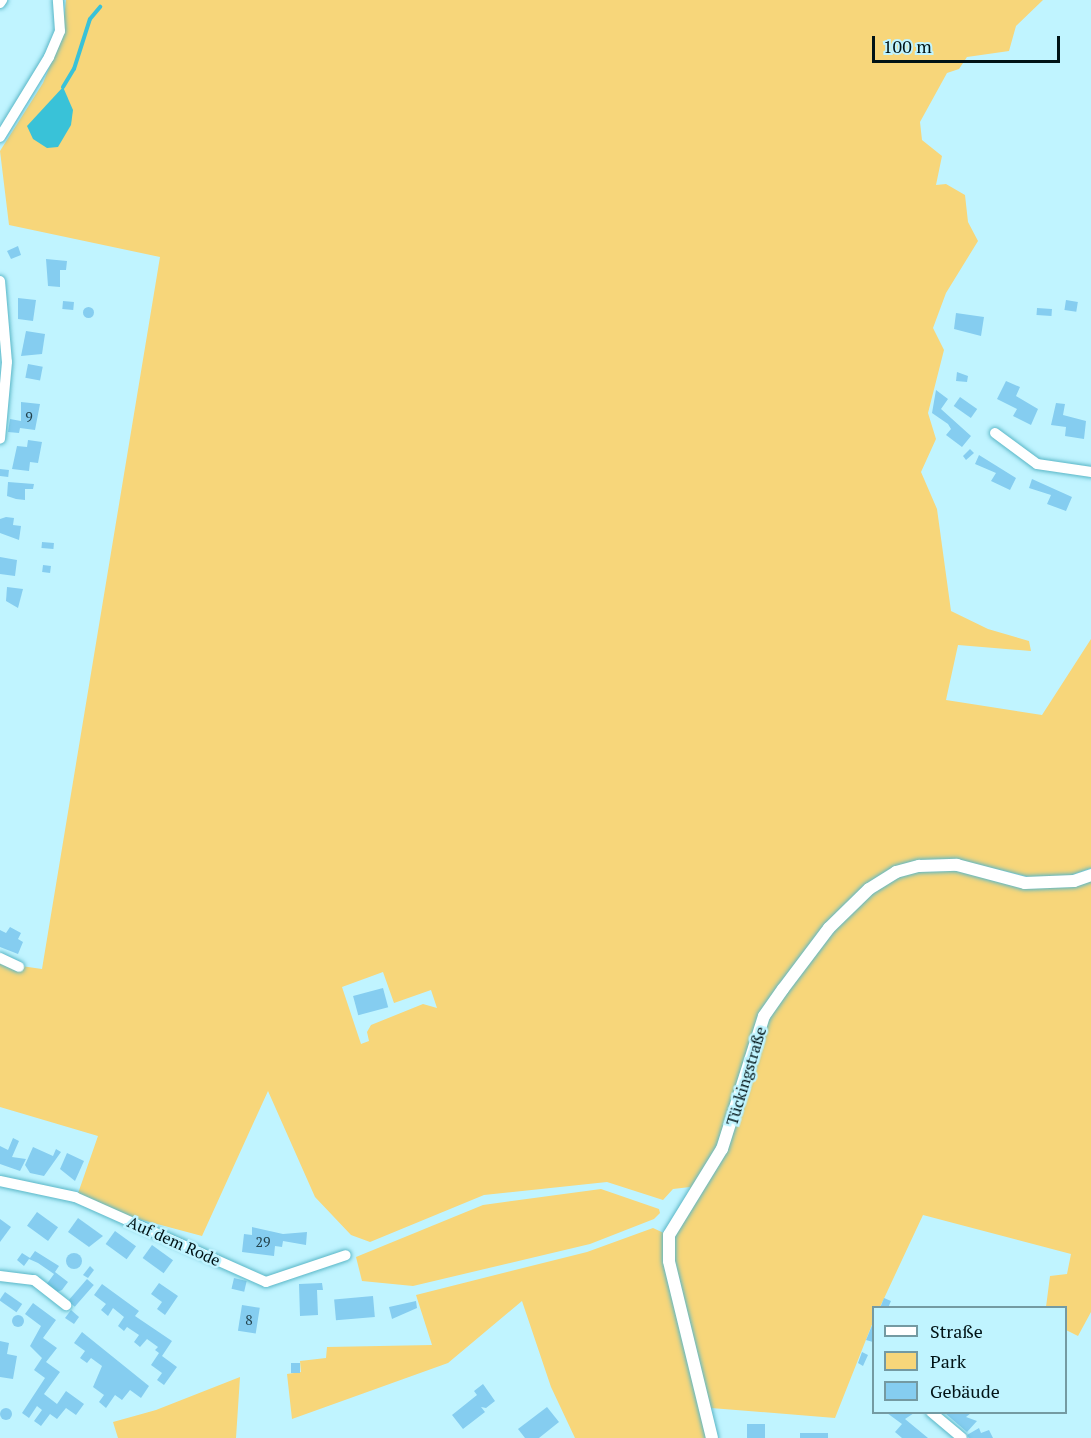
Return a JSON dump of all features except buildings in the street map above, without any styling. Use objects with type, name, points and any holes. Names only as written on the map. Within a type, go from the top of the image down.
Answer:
[{"type":"street","points":[[0,137],[49,57],[60,31],[58,0]]},
{"type":"street","points":[[0,282],[8,362],[0,439]]},
{"type":"street","points":[[994,433],[1037,464],[1091,472]]},
{"type":"street","name":"Tückingstraße","points":[[712,1438],[669,1261],[669,1235],[722,1149],[764,1016],[829,928],[869,889],[896,872],[919,866],[957,865],[1025,883],[1074,881],[1091,875]]},
{"type":"street","points":[[0,958],[19,967]]},
{"type":"street","name":"Auf dem Rode","points":[[0,1181],[75,1197],[266,1282],[346,1255]]},
{"type":"street","points":[[0,1276],[34,1280],[66,1305]]},
{"type":"street","points":[[932,1414],[962,1438]]},
{"type":"green space","points":[[66,0],[1043,0],[1016,26],[1009,51],[967,57],[959,69],[947,73],[920,122],[922,140],[942,156],[936,185],[946,184],[965,195],[968,222],[978,241],[946,293],[933,328],[944,350],[928,413],[936,439],[921,472],[937,509],[951,611],[988,629],[1029,641],[1031,651],[958,645],[946,700],[1042,715],[1091,639],[1091,868],[1066,877],[1033,878],[959,860],[957,865],[1025,883],[1074,881],[1091,875],[1091,1312],[1078,1336],[1067,1330],[1067,1306],[1046,1306],[1050,1276],[1067,1274],[1071,1254],[923,1215],[880,1306],[872,1306],[872,1325],[835,1418],[711,1408],[700,1410],[706,1438],[575,1438],[551,1387],[522,1301],[448,1363],[292,1419],[287,1374],[301,1372],[300,1361],[326,1358],[327,1347],[432,1345],[416,1295],[587,1252],[653,1228],[668,1235],[691,1194],[690,1187],[673,1189],[663,1200],[607,1182],[484,1195],[370,1242],[351,1235],[315,1197],[268,1091],[202,1236],[75,1202],[98,1136],[0,1107],[0,963],[42,969],[160,257],[9,225],[0,151],[43,83],[62,36]],"holes":[[[383,972],[394,1003],[431,990],[437,1008],[423,1004],[371,1025],[367,1032],[369,1041],[361,1044],[342,987]]]},
{"type":"green space","points":[[601,1189],[659,1209],[660,1213],[654,1219],[590,1244],[413,1286],[362,1281],[356,1257],[483,1205]]},
{"type":"green space","points":[[240,1377],[236,1438],[118,1438],[113,1422],[156,1410]]},
{"type":"water","points":[[63,87],[73,110],[71,125],[58,147],[47,148],[33,139],[27,126]]},
{"type":"waterway","points":[[63,87],[74,69],[90,19],[100,7]]}]
